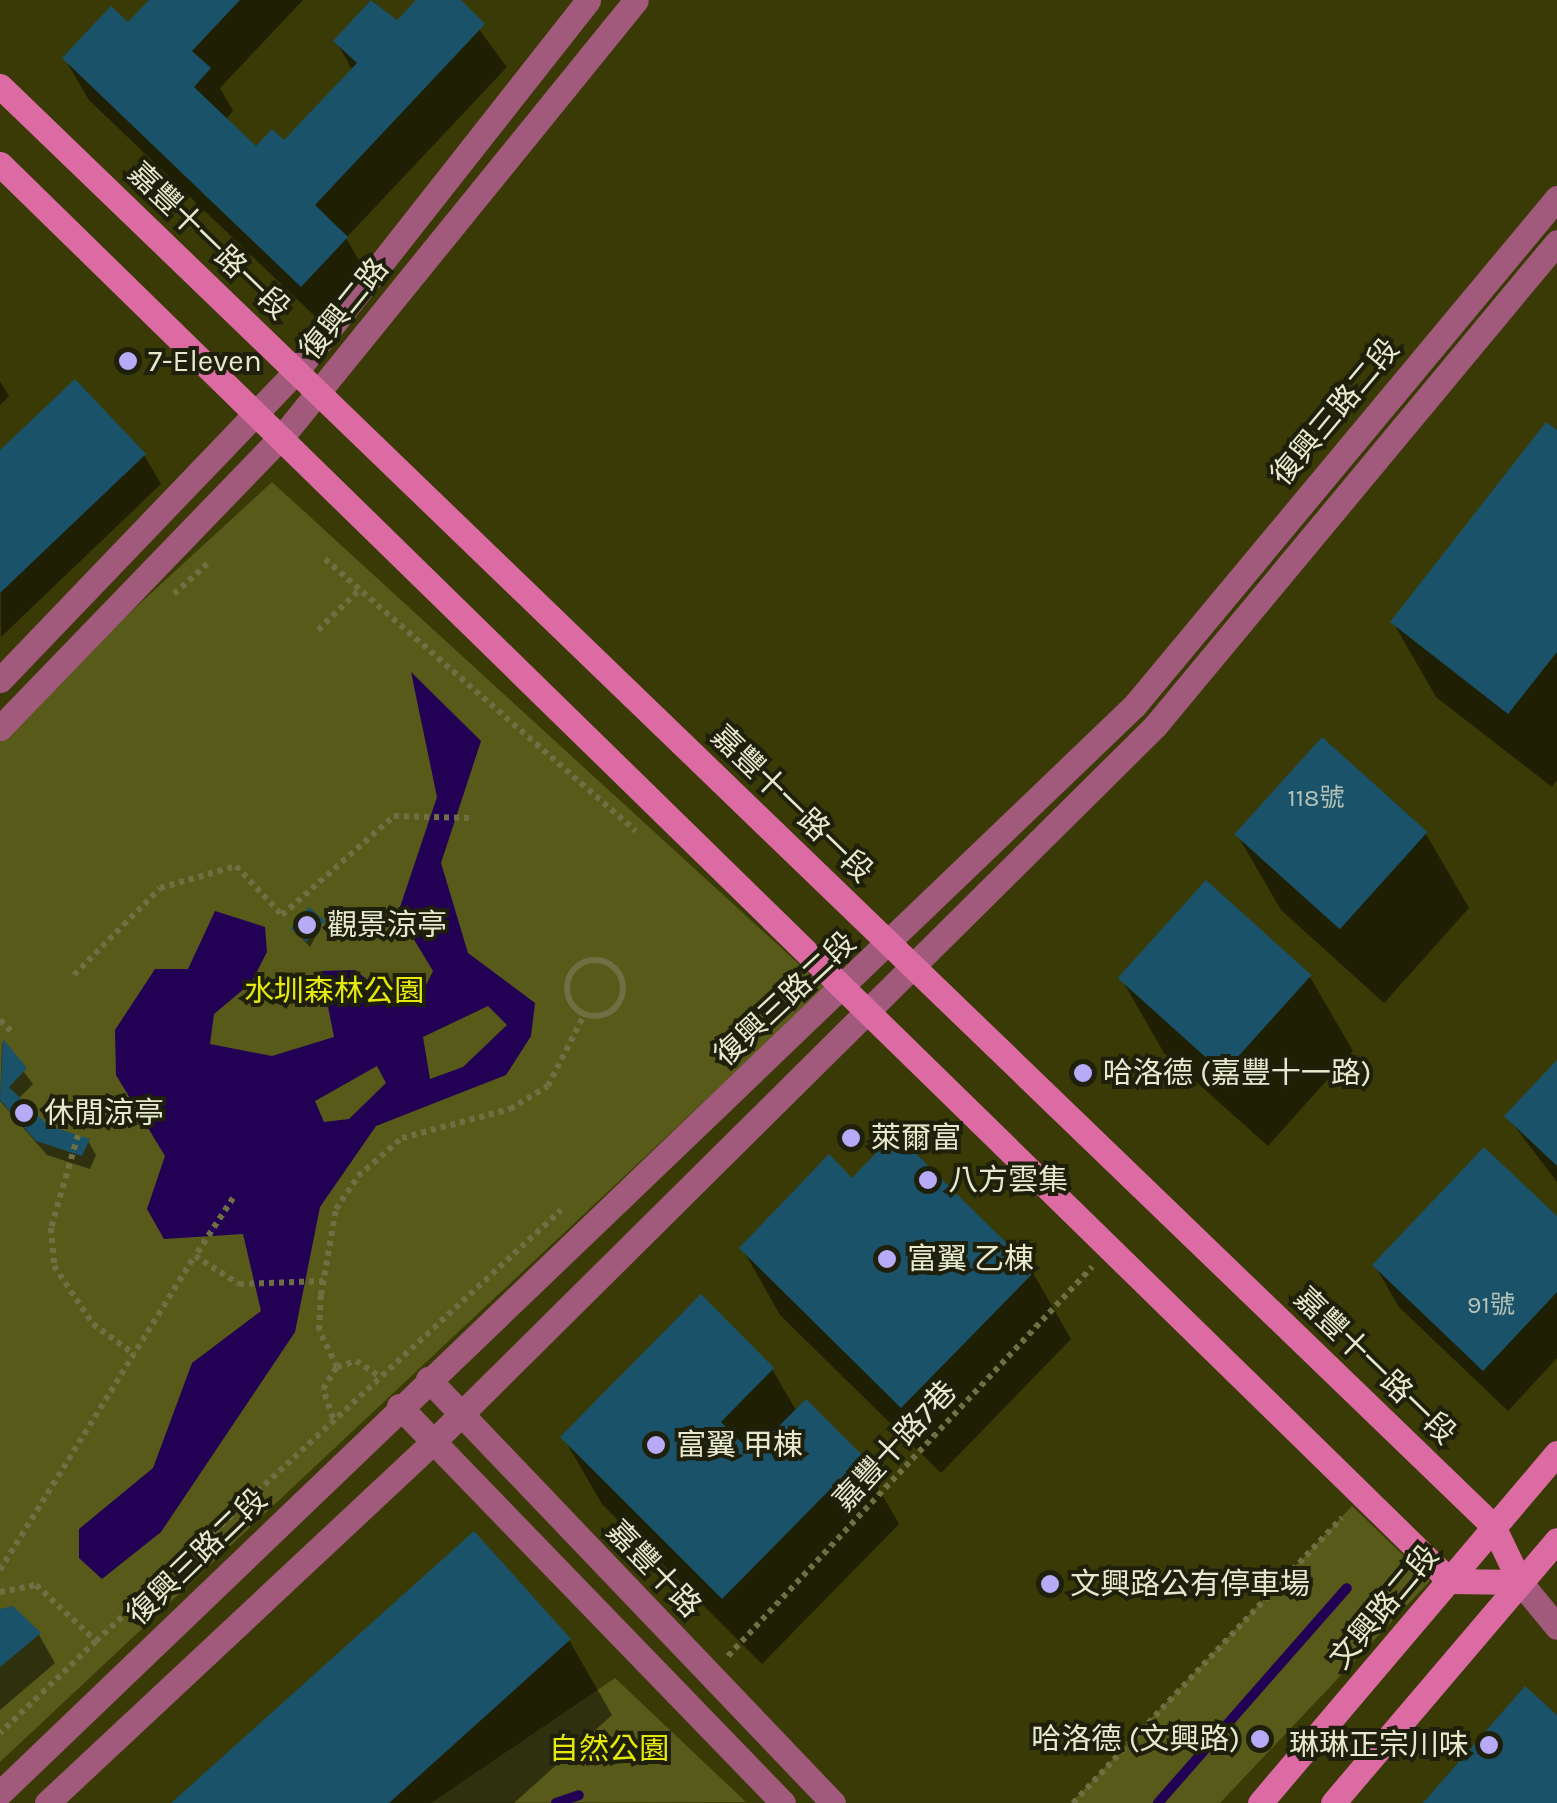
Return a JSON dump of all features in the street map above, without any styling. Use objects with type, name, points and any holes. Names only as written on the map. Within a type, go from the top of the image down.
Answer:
[{"type":"street","name":"復興二路","points":[[0,680],[298,369],[588,0]]},
{"type":"street","name":"復興二路","points":[[0,728],[285,433],[636,0]]},
{"type":"street","name":"嘉豐十一路一段","points":[[0,86],[322,388],[1494,1526],[1520,1582]]},
{"type":"street","points":[[0,164],[285,433],[1450,1581],[1520,1582],[1557,1627]]},
{"type":"street","name":"復興三路二段","points":[[0,1794],[399,1406],[846,988],[1134,706],[1522,237],[1553,211]]},
{"type":"street","points":[[1522,237],[1553,254]]},
{"type":"street","name":"復興三路二段","points":[[47,1803],[433,1442],[1156,726],[1553,254]]},
{"type":"street","name":"嘉豐十路","points":[[428,1379],[833,1803]]},
{"type":"street","points":[[399,1406],[784,1803]]},
{"type":"street","name":"文興路二段","points":[[1260,1803],[1557,1453]]},
{"type":"street","points":[[1333,1803],[1557,1540]]},
{"type":"path","points":[[324,558],[648,842]]},
{"type":"path","points":[[318,630],[360,588]]},
{"type":"path","points":[[74,975],[160,888],[236,866],[282,915],[394,816],[470,818]]},
{"type":"path","points":[[601,960],[616,970],[622,996],[611,1012],[584,1015],[566,984],[575,968],[601,960]]},
{"type":"path","points":[[337,1368],[319,1330],[323,1281],[336,1208],[358,1176],[402,1138],[530,1098],[548,1086],[584,1015]]},
{"type":"path","points":[[0,1020],[11,1031]]},
{"type":"path","points":[[78,1135],[51,1228],[54,1266],[94,1324],[134,1354]]},
{"type":"path","points":[[0,1570],[233,1198]]},
{"type":"path","points":[[0,1733],[333,1418],[569,1203]]},
{"type":"path","name":"嘉豐十路7巷","points":[[711,1676],[1111,1246]]},
{"type":"path","points":[[195,1256],[239,1284],[323,1281]]},
{"type":"path","points":[[333,1418],[323,1388],[337,1368],[356,1361],[379,1376]]},
{"type":"path","points":[[1073,1803],[1342,1518]]},
{"type":"path","points":[[0,1592],[36,1585],[96,1641]]},
{"type":"green space","name":"水圳森林公園","points":[[272,482],[825,988],[0,1762],[0,732]]},
{"type":"green space","points":[[1352,1506],[1430,1581],[1220,1803],[1071,1803]]},
{"type":"green space","name":"自然公園","points":[[615,1678],[746,1802],[431,1803]]},
{"type":"shaded area","points":[[411,672],[481,741],[441,863],[468,953],[535,1003],[531,1036],[506,1075],[376,1126],[320,1207],[295,1332],[161,1532],[102,1579],[79,1558],[79,1529],[153,1468],[192,1363],[261,1311],[243,1234],[164,1239],[147,1209],[165,1156],[116,1075],[115,1030],[155,969],[188,969],[215,911],[265,927],[267,952],[251,983],[214,1014],[210,1044],[272,1056],[334,1037],[321,971],[355,970],[400,1006],[425,987],[433,971],[398,913],[437,797]],"holes":[[[488,1006],[507,1025],[463,1067],[430,1079],[423,1037]],[[377,1066],[386,1083],[349,1119],[324,1122],[315,1101]]]},
{"type":"building","points":[[149,0],[240,0],[192,51],[211,68],[194,87],[256,146],[272,129],[284,140],[357,63],[333,41],[371,0],[397,20],[416,0],[461,0],[485,24],[315,205],[348,237],[301,287],[62,58],[111,6],[128,22]]},
{"type":"building","points":[[75,379],[146,454],[0,593],[0,450]]},
{"type":"building","points":[[1546,422],[1557,430],[1557,652],[1508,714],[1390,622]]},
{"type":"building","points":[[1322,737],[1428,832],[1340,929],[1234,834]]},
{"type":"building","points":[[1206,880],[1312,975],[1223,1073],[1118,978]]},
{"type":"building","name":"觀景涼亭","points":[[309,907],[325,921],[306,942],[291,928]]},
{"type":"building","name":"休閒涼亭","points":[[3,1039],[27,1068],[9,1087],[49,1126],[90,1139],[82,1156],[36,1141],[0,1100]]},
{"type":"building","points":[[1557,1060],[1557,1166],[1504,1116]]},
{"type":"building","name":"富翼 乙棟","points":[[895,1133],[1035,1271],[901,1408],[739,1248],[829,1154],[852,1178]]},
{"type":"building","points":[[1484,1147],[1557,1216],[1557,1292],[1483,1371],[1372,1265]]},
{"type":"building","name":"富翼 甲棟","points":[[701,1294],[774,1368],[721,1422],[752,1453],[806,1399],[863,1456],[722,1599],[560,1437]]},
{"type":"building","points":[[474,1531],[571,1639],[389,1803],[171,1803]]},
{"type":"building","points":[[13,1606],[41,1633],[0,1667],[0,1609]]},
{"type":"building","points":[[1525,1686],[1557,1715],[1557,1803],[1423,1803]]},
{"type":"waterway","points":[[1158,1803],[1347,1588]]},
{"type":"waterway","points":[[556,1803],[579,1795]]},
{"type":"place","name":"7-Eleven","points":[[128,361]]},
{"type":"place","name":"觀景涼亭","points":[[307,925]]},
{"type":"place","name":"哈洛德 (嘉豐十一路)","points":[[1083,1073]]},
{"type":"place","name":"休閒涼亭","points":[[24,1113]]},
{"type":"place","name":"萊爾富","points":[[851,1138]]},
{"type":"place","name":"八方雲集","points":[[928,1180]]},
{"type":"place","name":"富翼 乙棟","points":[[887,1259]]},
{"type":"place","name":"富翼 甲棟","points":[[656,1445]]},
{"type":"place","name":"文興路公有停車場","points":[[1050,1584]]},
{"type":"place","name":"哈洛德 (文興路)","points":[[1260,1739]]},
{"type":"place","name":"琳琳正宗川味","points":[[1489,1745]]}]
